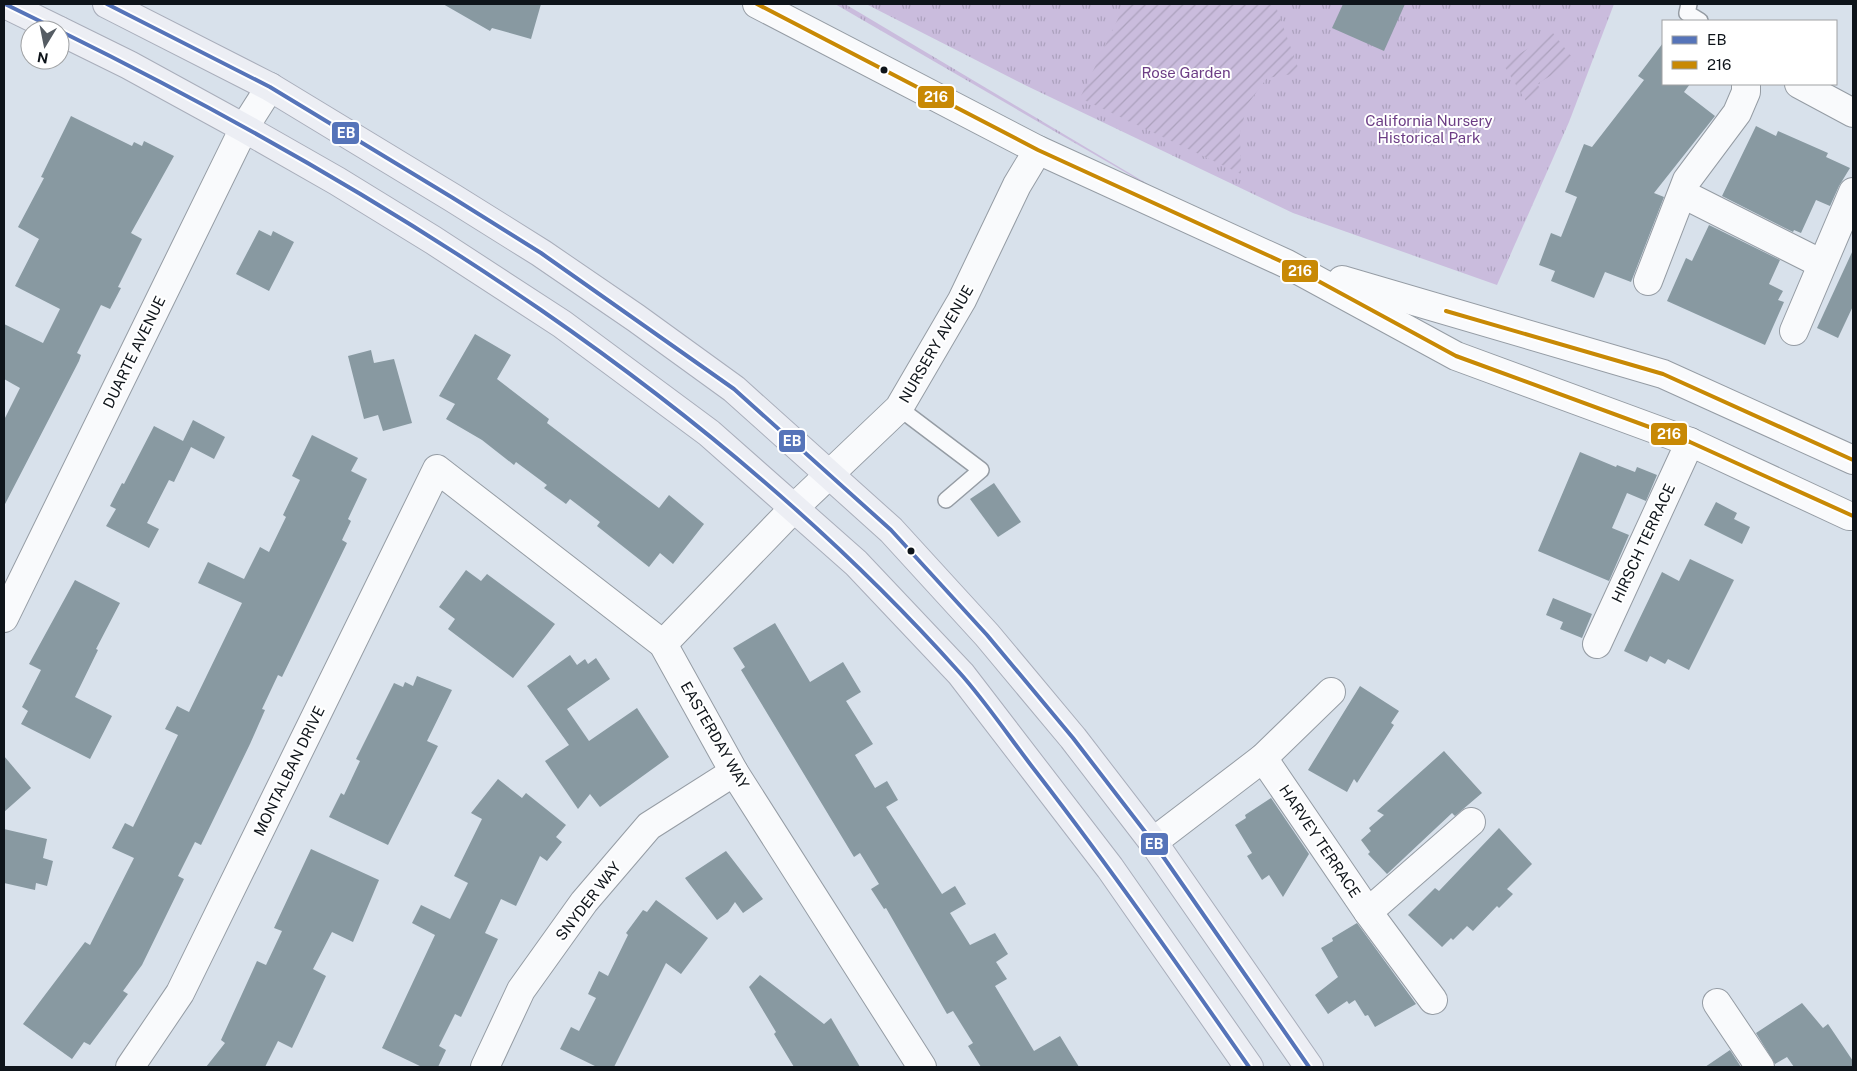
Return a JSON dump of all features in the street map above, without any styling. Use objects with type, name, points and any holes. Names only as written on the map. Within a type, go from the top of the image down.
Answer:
[{"type":"main road","points":[[5,4],[37,20]]},
{"type":"main road","points":[[107,4],[270,88],[482,216],[636,318],[734,389],[891,530],[987,635],[1073,738],[1153,842],[1309,1067]]},
{"type":"main road","points":[[70,36],[129,65],[244,128],[336,180],[433,240],[555,319],[625,368],[709,433],[856,563],[961,674],[1110,868],[1249,1067]]},
{"type":"street","points":[[757,4],[1038,150],[1288,264],[1456,356],[1690,442],[1849,516],[1853,516]]},
{"type":"street","points":[[1648,280],[1687,180],[1737,113],[1746,92],[1746,85]]},
{"type":"street","points":[[1802,85],[1853,113]]},
{"type":"street","name":"DUARTE AVENUE","points":[[4,618],[244,128],[270,88]]},
{"type":"street","name":"NURSERY AVENUE","points":[[663,644],[794,508],[899,408],[962,300],[1017,185],[1038,150]]},
{"type":"street","points":[[1794,331],[1853,192]]},
{"type":"street","points":[[1683,194],[1822,264]]},
{"type":"street","points":[[1288,264],[1663,374],[1853,460]]},
{"type":"street","name":"HIRSCH TERRACE","points":[[1597,644],[1690,442]]},
{"type":"street","name":"EASTERDAY WAY","points":[[436,469],[663,644],[734,772],[922,1067]]},
{"type":"street","name":"MONTALBAN DRIVE","points":[[130,1067],[180,993],[436,469]]},
{"type":"street","points":[[1153,842],[1263,758],[1331,692]]},
{"type":"street","name":"HARVEY TERRACE","points":[[1263,758],[1368,912],[1470,822]]},
{"type":"street","name":"SNYDER WAY","points":[[485,1067],[521,990],[584,902],[649,826],[734,772]]},
{"type":"street","points":[[1368,912],[1433,1000]]},
{"type":"street","points":[[1717,1004],[1760,1067]]},
{"type":"lane","points":[[1689,4],[1687,13],[1698,20]]},
{"type":"lane","points":[[899,408],[981,470],[946,500]]},
{"type":"green space","points":[[835,4],[845,4],[1225,230]]},
{"type":"green space","name":"California Nursery Historical Park","points":[[866,4],[1614,4],[1569,122],[1497,285],[1293,213],[1029,87]]},
{"type":"green space","name":"Rose Garden","points":[[1125,4],[1275,4],[1300,73],[1267,78],[1247,105],[1240,134],[1241,174],[1080,98]]},
{"type":"green space","points":[[1553,33],[1575,61],[1537,84],[1542,91],[1526,101],[1503,64]]},
{"type":"building","points":[[443,4],[541,4],[531,39],[492,28],[490,31]]},
{"type":"building","points":[[1343,4],[1405,4],[1384,51],[1332,28]]},
{"type":"building","points":[[1662,44],[1662,85],[1689,85],[1684,92],[1715,116],[1654,193],[1664,197],[1631,282],[1605,272],[1594,298],[1551,281],[1555,271],[1539,265],[1551,233],[1561,237],[1577,197],[1565,192],[1584,144],[1592,147],[1644,80],[1638,76]]},
{"type":"building","points":[[71,116],[132,146],[134,142],[142,146],[144,141],[174,156],[131,233],[142,239],[118,287],[121,288],[110,309],[101,305],[77,353],[81,355],[79,361],[4,506],[4,420],[20,388],[4,379],[4,324],[43,343],[60,309],[15,286],[39,239],[18,227],[44,178],[41,177]]},
{"type":"building","points":[[1756,126],[1776,136],[1778,131],[1828,153],[1826,157],[1850,168],[1830,206],[1816,200],[1801,233],[1794,230],[1793,232],[1722,196]]},
{"type":"building","points":[[1709,225],[1780,260],[1769,284],[1783,291],[1778,300],[1784,302],[1765,345],[1667,301],[1686,258],[1692,261]]},
{"type":"building","points":[[259,230],[271,236],[273,231],[294,242],[269,291],[236,274]]},
{"type":"building","points":[[1853,250],[1853,306],[1838,338],[1817,328]]},
{"type":"building","points":[[475,334],[511,355],[497,379],[549,419],[547,423],[659,508],[669,495],[704,524],[673,564],[660,553],[649,567],[597,526],[600,522],[570,499],[566,504],[544,488],[547,485],[516,462],[514,465],[482,440],[446,419],[455,404],[439,396]]},
{"type":"building","points":[[371,350],[374,363],[394,359],[412,423],[383,431],[378,415],[364,419],[348,356]]},
{"type":"building","points":[[193,420],[225,437],[214,459],[191,447],[174,482],[169,480],[147,523],[159,529],[149,548],[106,526],[116,509],[110,506],[122,483],[124,484],[154,426],[183,441]]},
{"type":"building","points":[[312,435],[358,458],[351,471],[367,479],[348,519],[351,521],[342,540],[347,543],[282,677],[278,675],[262,709],[265,710],[250,744],[201,845],[195,842],[178,876],[184,879],[142,965],[123,991],[128,994],[90,1045],[84,1042],[72,1059],[23,1024],[85,942],[90,945],[134,858],[112,848],[125,823],[133,827],[178,735],[165,729],[177,706],[189,712],[242,603],[198,583],[208,562],[244,579],[260,547],[269,552],[286,517],[283,515],[300,480],[292,476]]},
{"type":"building","points":[[1580,452],[1616,467],[1617,465],[1635,472],[1637,467],[1657,475],[1646,501],[1627,493],[1612,528],[1629,535],[1609,581],[1538,551]]},
{"type":"building","points":[[994,483],[1021,522],[998,537],[970,499]]},
{"type":"building","points":[[1716,502],[1737,513],[1734,519],[1750,527],[1742,544],[1704,525]]},
{"type":"building","points":[[1690,559],[1734,580],[1689,670],[1668,659],[1665,664],[1650,656],[1647,662],[1624,651],[1662,572],[1679,581]]},
{"type":"building","points":[[466,570],[481,581],[487,574],[555,624],[513,678],[448,629],[455,619],[439,607]]},
{"type":"building","points":[[75,580],[120,603],[96,649],[98,650],[75,697],[112,716],[90,759],[21,724],[28,711],[22,707],[41,670],[29,664]]},
{"type":"building","points":[[1553,598],[1592,614],[1582,638],[1560,629],[1563,622],[1546,615]]},
{"type":"building","points":[[775,623],[810,682],[843,662],[861,692],[846,701],[873,744],[855,755],[875,788],[887,781],[898,800],[886,807],[942,894],[955,886],[966,904],[950,913],[970,945],[995,933],[1008,954],[996,962],[1007,979],[995,986],[1034,1051],[1060,1036],[1079,1067],[981,1067],[968,1046],[973,1043],[953,1011],[947,1014],[886,908],[884,909],[871,889],[879,884],[860,853],[854,857],[741,670],[745,667],[733,648]]},
{"type":"building","points":[[570,655],[577,665],[585,659],[588,664],[596,658],[610,679],[567,709],[589,741],[637,708],[669,757],[600,807],[590,794],[578,809],[545,761],[569,745],[527,686]]},
{"type":"building","points":[[417,676],[452,690],[427,741],[438,746],[388,845],[329,817],[341,793],[344,795],[360,761],[356,759],[394,683],[403,687],[405,682],[413,686]]},
{"type":"building","points":[[1360,686],[1399,711],[1391,723],[1394,725],[1357,783],[1354,779],[1347,792],[1308,770]]},
{"type":"building","points":[[1444,751],[1482,793],[1455,816],[1452,813],[1387,874],[1368,854],[1370,852],[1361,840],[1371,831],[1369,828],[1384,815],[1377,811]]},
{"type":"building","points":[[4,756],[31,788],[4,812]]},
{"type":"building","points":[[498,779],[522,798],[526,793],[566,825],[556,837],[562,842],[547,861],[540,856],[516,906],[501,899],[485,933],[498,939],[461,1017],[455,1014],[439,1046],[446,1050],[438,1067],[422,1067],[382,1048],[435,935],[412,923],[421,905],[450,919],[468,883],[454,876],[482,819],[471,813]]},
{"type":"building","points":[[1271,798],[1309,854],[1283,897],[1269,875],[1262,880],[1247,856],[1252,853],[1235,825],[1246,818],[1245,815]]},
{"type":"building","points":[[1499,828],[1532,864],[1507,889],[1513,894],[1499,908],[1497,906],[1473,931],[1467,926],[1453,940],[1451,938],[1442,947],[1408,915],[1435,888],[1439,891]]},
{"type":"building","points":[[4,829],[47,839],[43,858],[53,861],[47,886],[36,883],[35,890],[4,883]]},
{"type":"building","points":[[311,849],[379,880],[353,942],[332,932],[313,969],[326,976],[292,1048],[278,1041],[265,1067],[206,1067],[225,1043],[221,1040],[257,961],[266,965],[282,931],[274,928]]},
{"type":"building","points":[[726,851],[763,899],[743,913],[735,902],[728,912],[717,920],[685,878]]},
{"type":"building","points":[[656,900],[708,938],[681,974],[666,963],[614,1067],[597,1067],[560,1049],[571,1027],[579,1031],[596,998],[588,994],[599,971],[608,976],[628,935],[626,933],[643,910],[647,912]]},
{"type":"building","points":[[1357,923],[1416,1004],[1375,1027],[1368,1015],[1365,1016],[1355,1000],[1349,1004],[1347,1001],[1328,1014],[1315,995],[1338,977],[1321,948],[1333,941],[1332,938]]},
{"type":"building","points":[[760,975],[824,1024],[831,1018],[860,1067],[794,1067],[749,987]]},
{"type":"building","points":[[1802,1003],[1823,1028],[1828,1024],[1853,1061],[1853,1067],[1794,1067],[1787,1057],[1775,1064],[1756,1033]]},
{"type":"building","points":[[1730,1050],[1741,1067],[1705,1067]]},
{"type":"transit line","name":"EB","points":[[5,4],[38,20]]},
{"type":"transit line","name":"EB","points":[[107,4],[270,87],[453,198],[541,253],[734,389],[891,530],[987,635],[1073,738],[1153,842],[1309,1067]]},
{"type":"transit line","name":"216","points":[[757,4],[1038,150],[1287,264],[1456,356],[1690,442],[1853,516]]},
{"type":"transit line","name":"EB","points":[[70,36],[182,94],[304,161],[423,233],[540,309],[653,392],[761,479],[864,573],[969,684],[1065,809],[1249,1067]]},
{"type":"transit line","name":"216","points":[[1446,311],[1663,374],[1853,460]]}]
